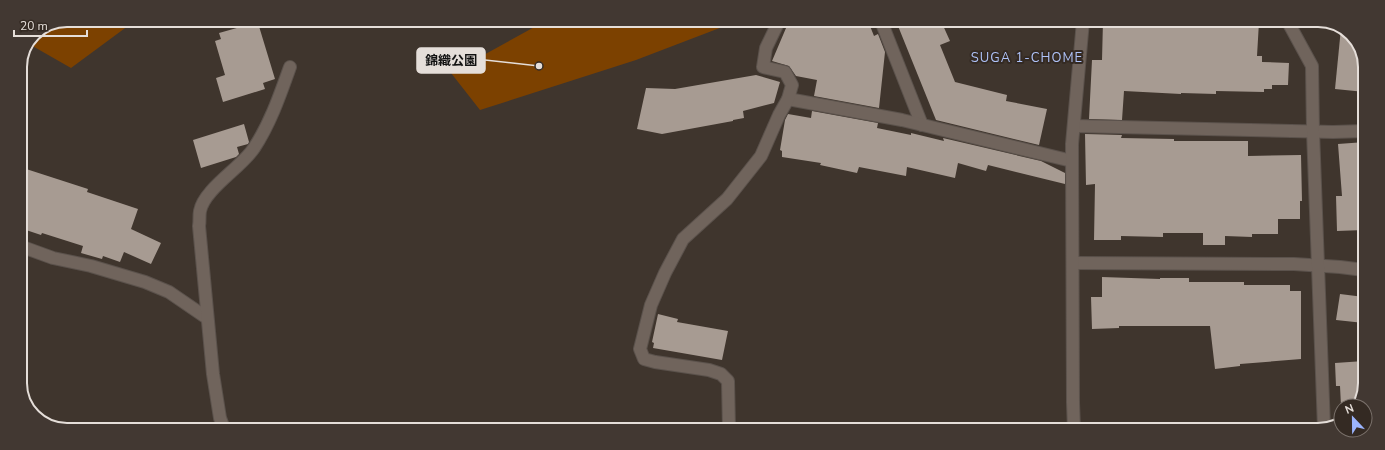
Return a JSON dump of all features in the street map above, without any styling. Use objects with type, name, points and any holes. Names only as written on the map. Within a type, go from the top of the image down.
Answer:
[{"type":"street","points":[[729,423],[728,381],[721,374],[710,370],[644,359],[640,349],[651,305],[665,273],[683,239],[727,199],[761,156],[779,115],[788,99],[792,85],[785,72],[763,67],[766,48],[776,27]]},
{"type":"street","points":[[883,27],[922,125]]},
{"type":"street","points":[[1074,423],[1072,161],[1082,27]]},
{"type":"street","points":[[1291,27],[1312,66],[1312,131],[1324,423]]},
{"type":"street","points":[[222,423],[212,374],[199,226],[200,210],[207,197],[252,150],[260,138],[281,93],[290,67]]},
{"type":"street","points":[[788,99],[922,125],[1072,161]]},
{"type":"street","points":[[1074,126],[1358,131]]},
{"type":"street","points":[[27,249],[53,258],[91,266],[145,282],[169,292],[207,318]]},
{"type":"street","points":[[1073,263],[1318,265],[1358,269]]},
{"type":"shaded area","points":[[127,27],[71,68],[33,46],[45,34],[51,30],[59,28]]},
{"type":"shaded area","points":[[534,27],[722,27],[636,60],[480,110],[451,73]]},
{"type":"building","points":[[240,27],[259,27],[275,79],[263,83],[265,89],[223,102],[216,78],[225,75],[215,41],[221,39],[219,33]]},
{"type":"building","points":[[786,27],[870,27],[874,36],[878,34],[885,52],[879,108],[814,96],[817,80],[796,76],[789,66],[772,61]]},
{"type":"building","points":[[898,27],[944,27],[950,41],[940,45],[955,82],[1007,95],[1006,101],[1047,109],[1039,145],[936,120]]},
{"type":"building","points":[[1103,27],[1259,27],[1257,56],[1262,56],[1262,62],[1289,63],[1288,85],[1272,85],[1272,89],[1264,89],[1264,92],[1216,91],[1216,94],[1124,91],[1122,120],[1089,119],[1092,60],[1102,60]]},
{"type":"building","points":[[1340,34],[1350,42],[1355,51],[1358,64],[1358,91],[1335,89]]},
{"type":"building","points":[[756,75],[780,82],[774,103],[743,111],[744,118],[662,134],[637,129],[646,88],[675,89]]},
{"type":"building","points":[[812,111],[878,123],[877,128],[911,135],[911,133],[944,141],[943,138],[1041,161],[1065,173],[1065,184],[988,165],[986,171],[958,163],[955,178],[907,167],[906,176],[859,167],[857,173],[820,165],[821,163],[782,157],[782,151],[780,150],[785,120],[788,114],[811,118]]},
{"type":"building","points":[[244,124],[249,142],[248,144],[237,147],[239,154],[236,157],[201,168],[193,140]]},
{"type":"building","points":[[1085,134],[1122,135],[1121,138],[1174,139],[1174,141],[1248,141],[1248,156],[1301,155],[1302,201],[1300,201],[1300,219],[1278,219],[1278,234],[1252,234],[1252,237],[1225,236],[1225,245],[1203,245],[1203,233],[1163,233],[1163,237],[1121,236],[1121,240],[1094,240],[1095,184],[1086,185]]},
{"type":"building","points":[[1358,143],[1358,230],[1337,231],[1336,196],[1342,196],[1338,144]]},
{"type":"building","points":[[27,169],[88,189],[87,192],[138,209],[131,229],[161,243],[151,264],[124,252],[120,262],[103,256],[102,259],[81,253],[83,246],[42,233],[41,235],[27,230]]},
{"type":"building","points":[[1102,277],[1160,279],[1189,278],[1189,282],[1244,282],[1244,285],[1290,285],[1290,291],[1301,291],[1301,359],[1240,364],[1240,366],[1215,369],[1210,326],[1119,326],[1119,328],[1092,329],[1091,297],[1102,297]]},
{"type":"building","points":[[1340,294],[1358,296],[1358,322],[1336,320]]},
{"type":"building","points":[[658,314],[678,319],[677,322],[728,331],[722,360],[653,348],[654,343],[652,342]]},
{"type":"building","points":[[1358,361],[1358,389],[1355,398],[1341,398],[1340,386],[1336,386],[1335,363]]},
{"type":"place","name":"錦織公園","points":[[539,66]]},
{"type":"district","name":"SUGA 1-CHOME","points":[[1027,57]]}]
